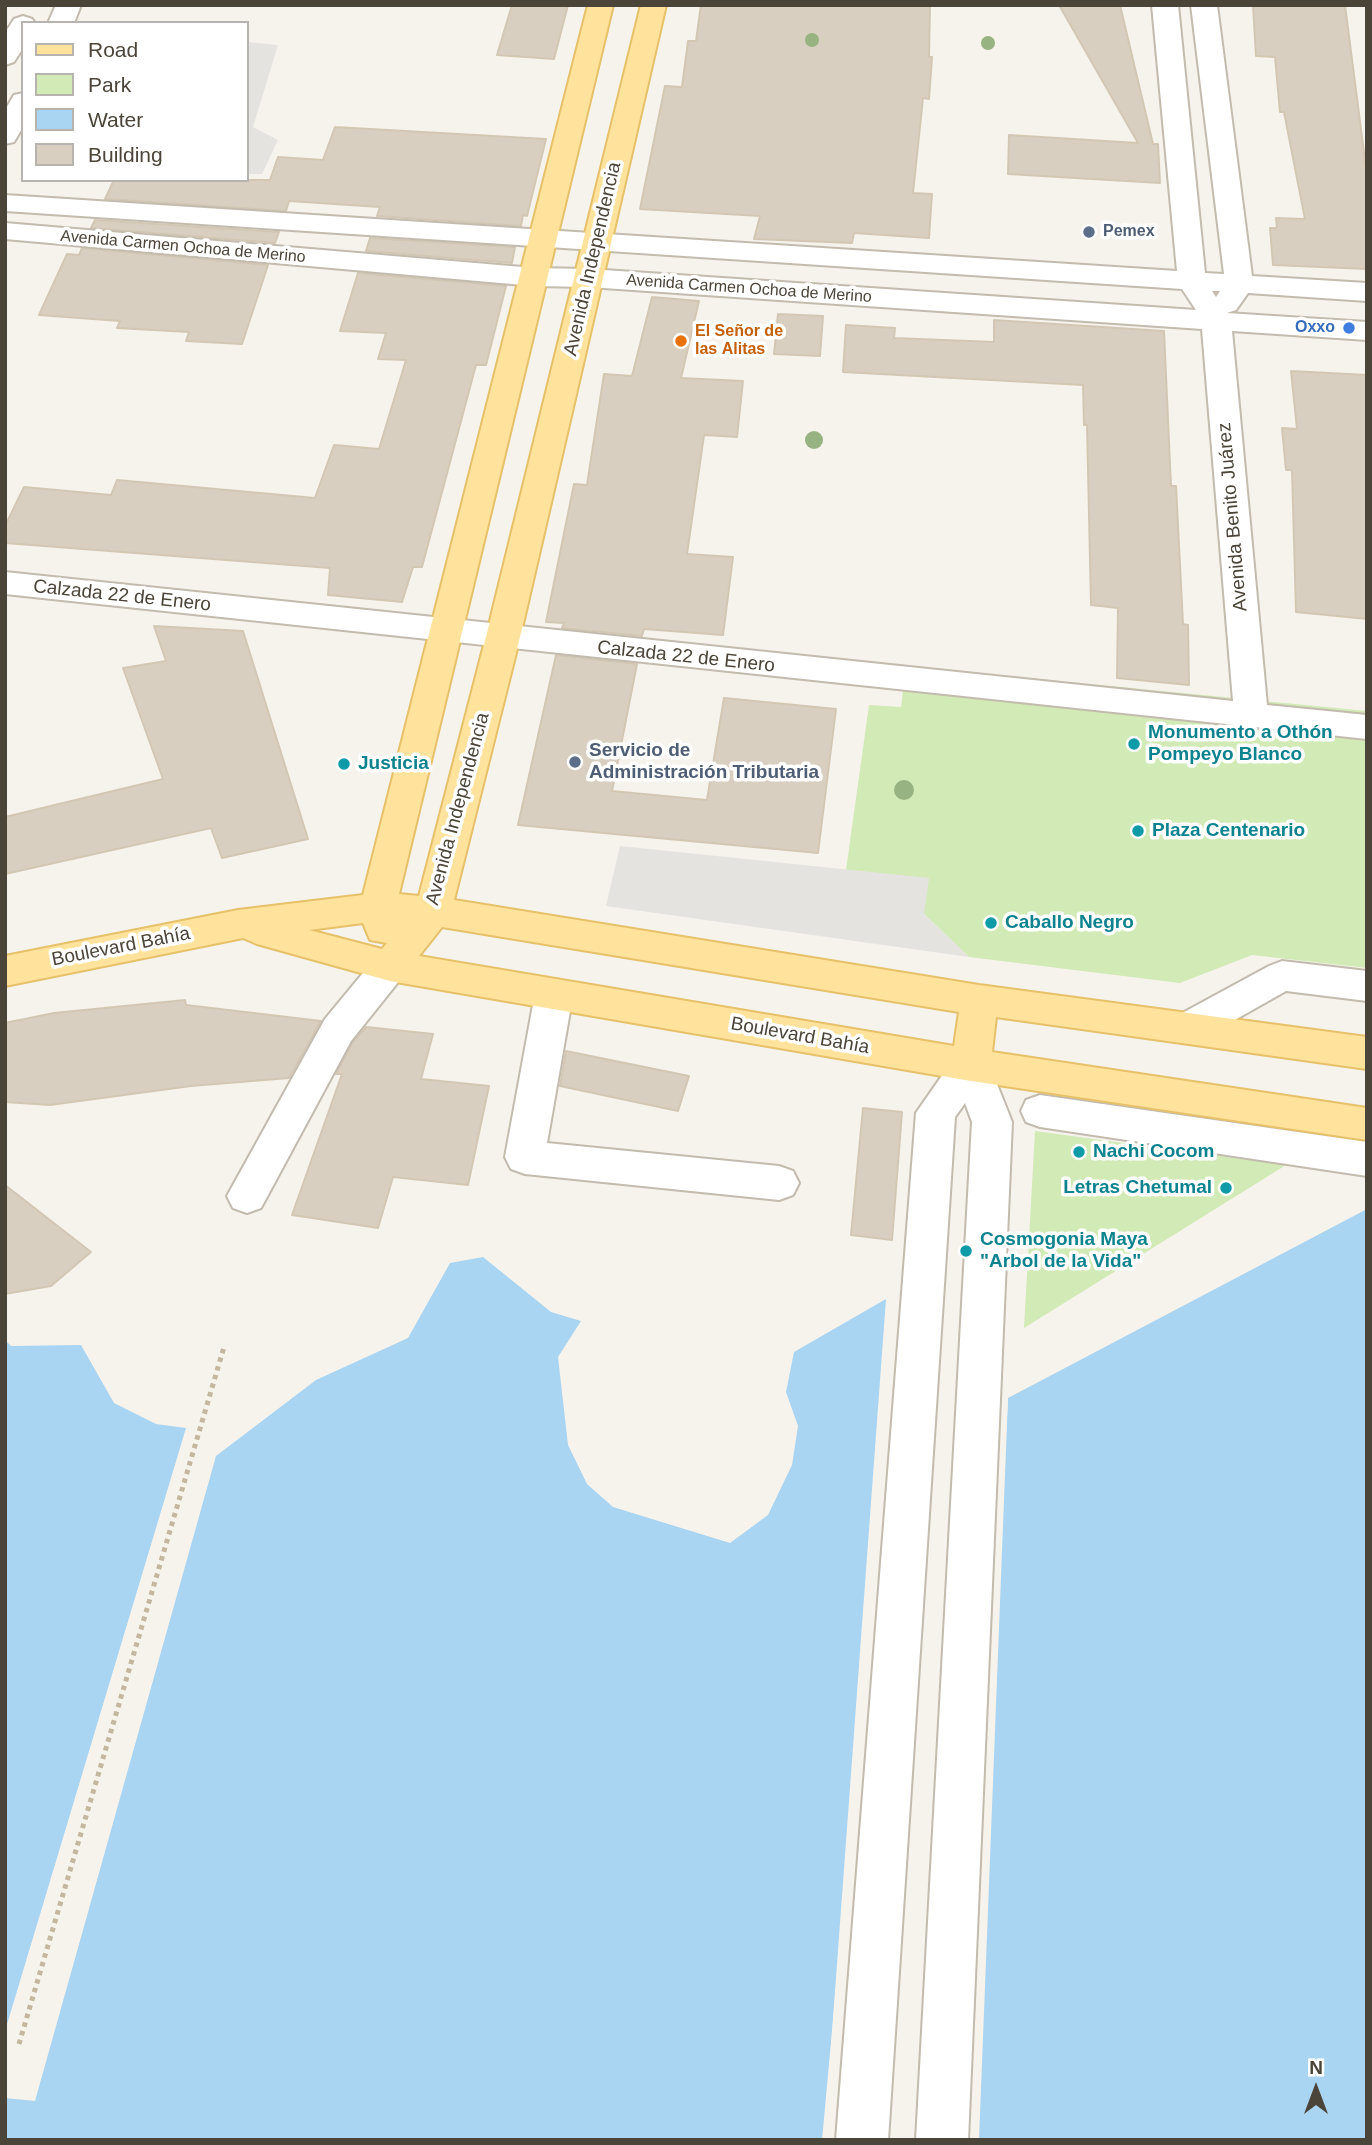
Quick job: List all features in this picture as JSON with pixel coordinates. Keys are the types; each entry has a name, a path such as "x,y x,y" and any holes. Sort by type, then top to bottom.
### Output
{"main road":[{"path":"390,966 379,907 601,5"},
{"name":"Avenida Independencia","path":"390,966 433,911 503,637 654,5"},
{"name":"Boulevard Bahía","path":"5,971 238,924 379,907 433,911 979,1000 1367,1053"},
{"name":"Boulevard Bahía","path":"238,924 390,966 971,1065 1367,1124"},
{"path":"971,1065 979,1000"}],"street":[{"path":"24,21 32,5"},
{"path":"62,21 69,5"},
{"name":"Avenida Benito Juárez","path":"1165,5 1192,281 1216,320 1251,714"},
{"path":"1204,5 1239,284 1216,320"},
{"path":"5,57 21,27"},
{"path":"5,136 21,105"},
{"name":"Avenida Carmen Ochoa de Merino","path":"5,203 1367,292"},
{"path":"190,247 207,217"},
{"name":"Avenida Carmen Ochoa de Merino","path":"5,231 534,277 589,278 1367,331"},
{"path":"823,294 826,256"},
{"name":"Calzada 22 de Enero","path":"5,583 445,632 1367,727"},
{"path":"247,1196 338,1030 390,966"},
{"path":"1188,1028 1282,976 1367,986"},
{"path":"554,995 525,1157 779,1183"},
{"path":"862,2140 936,1113 971,1065"},
{"path":"943,2140 992,1122 971,1065"},
{"path":"1040,1111 1367,1158"}],"path":[{"path":"19,2044 224,1347"}],"green space":[{"path":"906,666 1367,711 1367,968 1252,955 1180,983 969,957 924,914 846,870 869,705 901,707"},
{"path":"1035,1131 1286,1165 1024,1328"}],"shaded area":[{"path":"248,42 278,45 253,127 278,140 262,174 248,174"},
{"path":"620,846 929,878 924,914 969,957 606,906"}],"water":[{"path":"1367,1209 1367,2140 979,2140 1008,1398"},
{"path":"483,1257 551,1312 581,1321 558,1357 568,1445 587,1484 613,1507 730,1543 768,1515 792,1465 798,1426 786,1392 794,1352 886,1299 824,2140 5,2140 5,2098 35,2101 216,1456 316,1380 408,1338 450,1263"},
{"path":"5,1340 11,1346 81,1345 114,1403 156,1424 186,1428 5,2031"}],"pier":[{"path":"1009,1394 1008,1398 995,1642 1005,1398"},
{"path":"848,1858 828,2140 822,2140"}],"building":[{"path":"512,5 568,5 554,59 497,55"},
{"path":"701,5 930,5 929,57 932,57 929,99 923,98 913,193 932,194 929,238 854,233 852,243 754,239 760,216 640,209 665,86 682,87 688,41 696,41"},
{"path":"1059,5 1120,5 1153,144 1158,144 1160,183 1008,174 1009,135 1138,143"},
{"path":"1253,5 1345,5 1367,176 1367,269 1273,265 1270,228 1277,228 1276,218 1305,219 1284,112 1280,112 1275,57 1256,56"},
{"path":"335,127 546,139 527,216 523,215 521,226 377,216 380,207 289,201 286,211 105,199 113,182 270,180 278,157 323,160"},
{"path":"95,220 279,232 275,243 91,228"},
{"path":"370,238 515,247 512,263 366,251"},
{"path":"82,248 268,265 242,344 186,341 189,332 117,328 120,321 39,315 67,254 79,255"},
{"path":"358,273 506,286 486,365 476,365 422,567 413,567 402,602 328,595 330,568 5,543 5,526 24,487 111,495 117,480 315,498 334,445 379,449 406,360 378,359 386,333 340,331"},
{"path":"652,297 699,301 681,378 743,381 737,437 704,435 687,554 733,557 723,635 644,629 642,636 562,628 564,623 546,622 574,484 587,485 604,374 632,376"},
{"path":"778,314 823,316 820,356 774,354"},
{"path":"994,320 1164,331 1171,486 1176,486 1183,624 1188,625 1189,685 1117,678 1118,608 1091,605 1087,425 1084,425 1083,385 843,372 846,325 895,328 894,338 994,342"},
{"path":"1291,371 1367,375 1367,619 1296,612 1292,470 1286,470 1282,428 1297,429"},
{"path":"154,626 243,631 308,839 222,858 211,828 5,874 5,817 163,779 123,668 166,661"},
{"path":"556,655 637,664 612,791 707,800 724,698 836,709 818,853 518,825"},
{"path":"185,1000 186,1005 321,1021 289,1078 191,1086 50,1105 5,1102 5,1023 54,1013"},
{"path":"366,1027 433,1034 421,1079 489,1086 468,1185 393,1177 378,1228 292,1215 342,1074 336,1074 353,1042"},
{"path":"566,1051 689,1076 678,1111 560,1086"},
{"path":"863,1108 902,1112 892,1240 851,1235"},
{"path":"5,1185 91,1252 51,1286 5,1294"}],"place":[{"name":"Pemex","path":"1089,232"},
{"name":"Oxxo","path":"1349,328"},
{"name":"El Señor de las Alitas","path":"681,341"},
{"name":"Monumento a Othón Pompeyo Blanco","path":"1134,744"},
{"name":"Servicio de Administración Tributaria","path":"575,762"},
{"name":"Justicia","path":"344,764"},
{"name":"Plaza Centenario","path":"1138,831"},
{"name":"Caballo Negro","path":"991,923"},
{"name":"Nachi Cocom","path":"1079,1152"},
{"name":"Letras Chetumal","path":"1226,1188"},
{"name":"Cosmogonia Maya \"Arbol de la Vida\"","path":"966,1251"}]}
